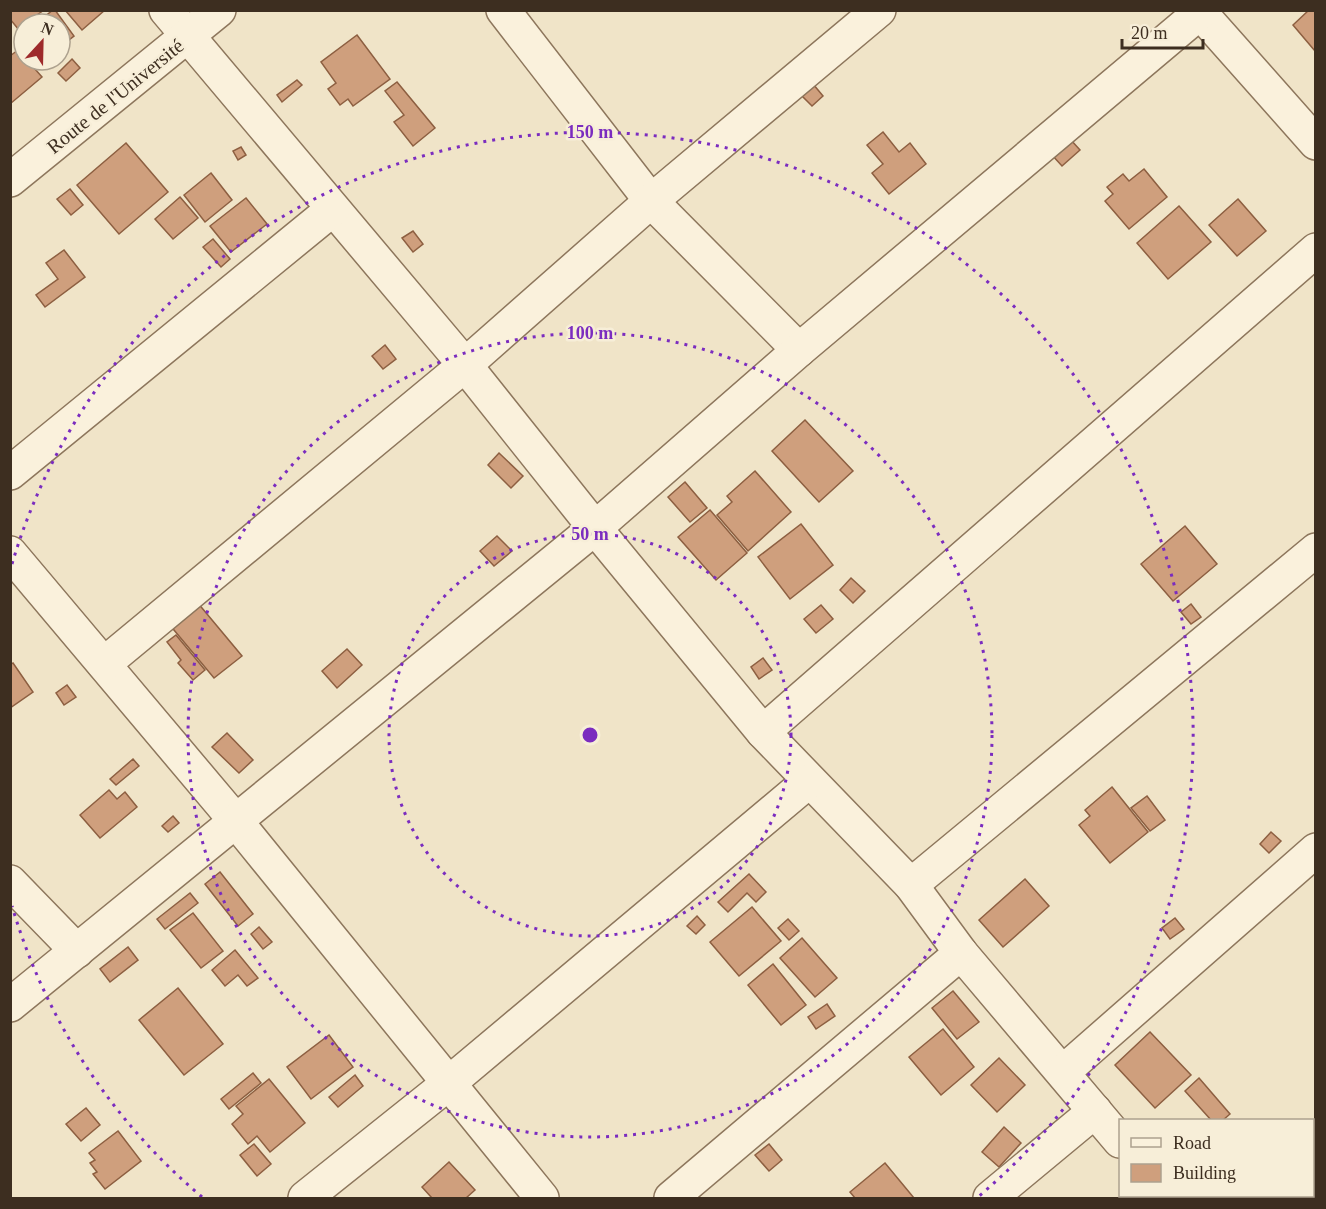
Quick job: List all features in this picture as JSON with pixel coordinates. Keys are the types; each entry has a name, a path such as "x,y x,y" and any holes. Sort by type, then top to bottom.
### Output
{"street":[{"path":"166,10 465,365 595,528 763,732 911,885 961,953 1119,1140"},
{"name":"Route de l'Université","path":"10,180 219,10"},
{"path":"503,10 651,201 799,350"},
{"path":"104,664 465,365 651,201 879,10"},
{"path":"10,1005 595,528 799,350 1200,11 1316,143"},
{"path":"10,473 333,209"},
{"path":"763,732 1316,250"},
{"path":"911,885 1316,550"},
{"path":"10,553 235,820 542,1198"},
{"path":"304,1198 448,1083 809,782"},
{"path":"1062,1072 1316,850"},
{"path":"10,882 77,951"},
{"path":"671,1198 961,953"},
{"path":"990,1198 1095,1111"}],"building":[{"path":"10,10 44,10 41,12 12,12 12,21"},
{"path":"65,10 105,10 82,30 72,18 72,12"},
{"path":"1309,10 1316,10 1315,51 1293,25"},
{"path":"357,35 390,79 353,106 348,99 340,105 328,89 336,83 321,62"},
{"path":"12,54 12,72 38,72 42,77 10,104 10,56"},
{"path":"72,59 80,68 66,81 58,73 72,72"},
{"path":"297,80 302,85 282,102 277,95"},
{"path":"397,82 435,128 413,146 394,122 404,115 385,91"},
{"path":"813,84 823,96 812,106 801,95"},
{"path":"883,132 899,152 910,143 926,164 889,194 872,173 883,164 867,145"},
{"path":"1070,139 1080,150 1062,166 1052,155"},
{"path":"126,143 168,192 119,234 77,185"},
{"path":"241,147 246,155 238,160 233,151"},
{"path":"1144,169 1167,197 1129,229 1105,201 1113,194 1107,187 1123,174 1129,181"},
{"path":"211,173 232,200 205,222 184,195"},
{"path":"70,189 83,205 71,215 57,199"},
{"path":"180,197 198,218 173,239 155,219"},
{"path":"246,198 267,224 231,252 210,226"},
{"path":"1238,199 1266,231 1237,256 1209,225"},
{"path":"1179,206 1211,242 1168,279 1137,243"},
{"path":"413,231 423,244 413,252 402,238"},
{"path":"213,239 230,259 221,267 203,247"},
{"path":"64,250 85,277 45,307 36,295 58,279 46,263"},
{"path":"385,345 396,359 383,369 372,356"},
{"path":"805,420 853,471 819,502 772,451"},
{"path":"499,453 523,476 511,488 488,465"},
{"path":"755,471 791,512 748,551 717,515 732,502 727,496"},
{"path":"685,482 707,508 690,522 668,497"},
{"path":"710,510 747,553 716,580 678,537"},
{"path":"801,524 833,565 790,599 758,557"},
{"path":"1185,526 1217,564 1173,601 1141,564"},
{"path":"497,536 512,551 494,566 480,551"},
{"path":"851,578 865,591 853,603 840,590"},
{"path":"197,602 242,656 214,678 169,624"},
{"path":"1191,604 1201,617 1191,624 1181,612"},
{"path":"821,605 833,619 816,633 804,619"},
{"path":"176,635 205,670 193,680 178,663 181,660 167,642"},
{"path":"347,649 362,665 337,688 322,671"},
{"path":"763,658 772,670 759,679 751,667"},
{"path":"13,663 33,692 10,708 10,665"},
{"path":"67,685 76,697 64,705 56,693"},
{"path":"227,733 253,760 239,773 212,747"},
{"path":"133,759 139,766 116,785 110,779"},
{"path":"1112,787 1148,832 1110,863 1079,825 1090,816 1085,810"},
{"path":"109,790 117,799 125,792 137,807 100,838 80,815"},
{"path":"1147,796 1165,820 1150,831 1131,808"},
{"path":"173,816 179,823 168,832 162,826"},
{"path":"1271,832 1281,841 1269,853 1260,844"},
{"path":"220,872 253,914 238,926 205,884"},
{"path":"749,874 766,892 756,902 747,893 728,912 718,902"},
{"path":"1025,879 1049,906 1003,947 979,920"},
{"path":"190,893 198,903 165,929 157,919"},
{"path":"752,907 781,941 739,976 710,942"},
{"path":"193,913 223,951 201,968 170,930"},
{"path":"697,916 705,925 696,934 687,926"},
{"path":"1175,918 1184,929 1170,939 1162,928"},
{"path":"788,919 799,931 789,940 778,928"},
{"path":"259,927 272,942 263,949 251,934"},
{"path":"802,938 837,978 815,997 780,958"},
{"path":"128,947 138,960 110,982 100,969"},
{"path":"235,950 258,978 247,986 238,975 225,986 212,970"},
{"path":"773,964 806,1005 781,1025 748,985"},
{"path":"178,988 223,1044 184,1075 139,1020"},
{"path":"953,991 979,1022 957,1039 932,1008"},
{"path":"827,1004 835,1016 816,1029 808,1017"},
{"path":"943,1029 974,1067 941,1095 909,1057"},
{"path":"1150,1032 1191,1075 1155,1108 1115,1065"},
{"path":"329,1035 353,1067 311,1099 287,1067"},
{"path":"999,1058 1025,1085 997,1112 971,1085"},
{"path":"253,1073 261,1083 229,1109 221,1099"},
{"path":"355,1075 363,1086 338,1107 329,1097"},
{"path":"1199,1078 1230,1114 1224,1119 1210,1119 1185,1091"},
{"path":"269,1079 305,1123 270,1152 257,1136 248,1144 232,1124 243,1114 236,1106"},
{"path":"86,1108 100,1125 81,1141 66,1124"},
{"path":"1004,1127 1021,1143 999,1167 982,1152"},
{"path":"118,1131 141,1161 105,1189 93,1174 97,1172 90,1163 95,1160 89,1153"},
{"path":"254,1144 271,1164 257,1176 240,1155"},
{"path":"769,1144 782,1160 769,1171 755,1155"},
{"path":"449,1162 475,1190 466,1198 432,1198 422,1187"},
{"path":"885,1163 914,1198 855,1198 850,1192"}]}
